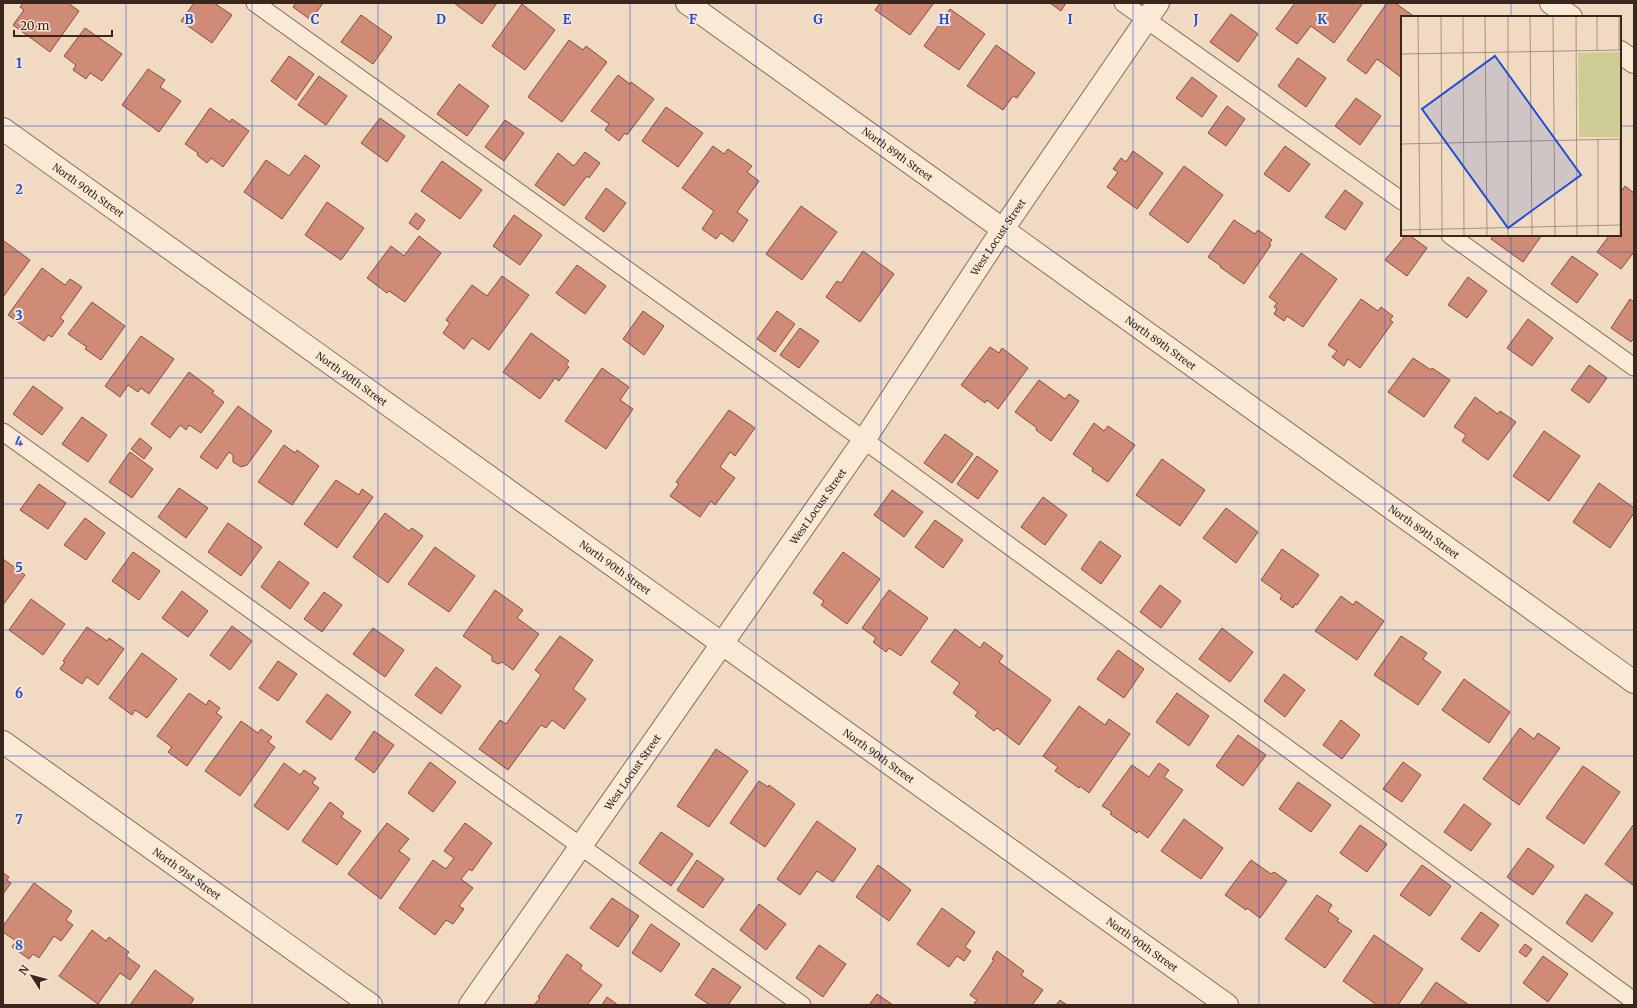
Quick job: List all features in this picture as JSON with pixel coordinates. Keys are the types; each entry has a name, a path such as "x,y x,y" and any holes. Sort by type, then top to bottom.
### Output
{"street":[{"name":"North 89th Street","path":"687,3 1634,682"},
{"path":"1551,3 1570,16"},
{"name":"West Locust Street","path":"470,1005 864,440 1003,229 1153,11"},
{"path":"1621,53 1634,62"},
{"name":"North 90th Street","path":"3,129 1227,1005"},
{"name":"North 91st Street","path":"3,742 370,1005"}],"lane":[{"path":"255,3 864,440 1634,1001"},
{"path":"1123,3 1153,11 1401,200"},
{"path":"1451,236 1634,366"},
{"path":"3,432 802,1005"}],"building":[{"path":"23,3 68,3 79,11 50,52 13,25 24,10 20,7"},
{"path":"194,3 214,3 232,15 212,43 181,21"},
{"path":"296,3 323,3 311,20 293,7"},
{"path":"454,3 497,3 482,24"},
{"path":"880,3 934,3 910,35 875,10"},
{"path":"1050,3 1066,3 1061,11"},
{"path":"1295,3 1363,3 1334,43 1311,26 1297,44 1276,29"},
{"path":"1387,3 1395,3 1414,16 1401,16 1401,77 1377,59 1366,74 1347,60"},
{"path":"522,4 555,30 525,70 492,46"},
{"path":"950,9 985,34 959,70 924,46"},
{"path":"1231,14 1258,34 1238,62 1210,42"},
{"path":"361,15 392,37 373,64 341,42"},
{"path":"85,28 122,54 102,81 90,73 86,79 73,70 76,65 64,56"},
{"path":"569,40 583,50 586,46 607,62 562,122 528,97"},
{"path":"996,45 1035,73 1017,98 1013,96 1003,110 967,86"},
{"path":"289,56 314,74 296,100 271,81"},
{"path":"1298,58 1326,78 1306,107 1278,86"},
{"path":"148,69 165,80 160,87 181,101 159,132 122,105"},
{"path":"618,75 630,84 631,82 654,99 627,135 625,133 619,141 605,130 609,124 591,111"},
{"path":"319,76 347,96 326,125 298,105"},
{"path":"1192,77 1217,96 1202,117 1176,98"},
{"path":"459,84 489,106 467,136 437,114"},
{"path":"1356,98 1381,116 1360,145 1335,126"},
{"path":"1227,106 1245,119 1226,146 1208,133"},
{"path":"666,107 703,133 678,167 642,141"},
{"path":"210,108 230,122 232,119 249,131 223,167 211,158 207,163 197,155 198,153 185,144"},
{"path":"380,118 405,136 387,162 361,143"},
{"path":"505,120 524,133 504,161 485,147"},
{"path":"713,146 724,154 728,149 752,166 747,172 759,181 737,212 748,220 733,242 721,233 716,239 702,229 714,211 682,188"},
{"path":"1285,146 1310,164 1289,192 1264,174"},
{"path":"1133,151 1163,173 1137,209 1107,187 1118,172 1113,169 1121,158 1126,162"},
{"path":"585,152 600,163 589,178 587,176 564,206 535,185 558,153 574,166"},
{"path":"305,155 320,166 282,219 244,192 266,160 289,176"},
{"path":"442,161 482,190 460,219 421,191"},
{"path":"1184,166 1223,195 1188,243 1149,214"},
{"path":"1625,186 1634,193 1634,252 1621,269 1597,252 1609,236 1621,236 1621,192"},
{"path":"606,188 626,203 604,232 585,218"},
{"path":"1345,190 1363,203 1345,230 1325,217"},
{"path":"327,202 364,228 341,260 305,235"},
{"path":"801,206 837,232 802,280 766,254"},
{"path":"416,213 425,220 418,230 409,223"},
{"path":"514,215 542,235 520,265 493,246"},
{"path":"1234,220 1255,234 1258,230 1272,240 1269,244 1271,245 1244,284 1208,257"},
{"path":"419,236 441,253 405,302 389,291 387,293 367,278 391,246 404,256"},
{"path":"1405,236 1410,236 1427,248 1407,276 1385,260"},
{"path":"1493,236 1541,236 1523,262 1491,239"},
{"path":"4,241 30,260 3,297 3,242"},
{"path":"863,251 894,274 860,322 826,297 837,281 841,283"},
{"path":"1301,253 1337,279 1303,327 1287,316 1284,321 1274,314 1277,309 1274,307 1277,303 1269,297"},
{"path":"1572,256 1598,274 1577,303 1551,284"},
{"path":"577,265 606,286 585,314 556,293"},
{"path":"42,268 65,285 70,279 82,287 60,318 64,321 52,337 48,335 44,341 8,315"},
{"path":"502,276 529,295 489,350 472,338 464,349 443,333 450,323 446,320 472,285 487,296"},
{"path":"1468,277 1487,291 1467,318 1448,305"},
{"path":"1361,299 1378,311 1381,307 1393,316 1390,320 1393,322 1360,368 1348,359 1344,366 1332,357 1337,351 1328,345"},
{"path":"1630,299 1634,302 1634,338 1631,342 1611,328"},
{"path":"92,302 125,326 101,360 85,349 87,347 68,334"},
{"path":"643,311 664,326 644,355 623,339"},
{"path":"777,311 795,324 775,352 757,339"},
{"path":"1528,319 1553,338 1532,366 1507,348"},
{"path":"800,328 819,341 799,368 780,355"},
{"path":"531,333 569,361 566,365 569,367 559,381 555,378 540,399 503,372"},
{"path":"141,336 174,359 149,394 141,388 138,392 128,385 120,397 105,386"},
{"path":"990,347 999,353 1002,348 1028,368 998,409 987,400 985,403 961,385"},
{"path":"1413,358 1450,380 1424,417 1388,392"},
{"path":"1589,365 1607,378 1589,403 1571,390"},
{"path":"602,368 629,387 620,400 633,409 606,449 565,421"},
{"path":"189,372 214,391 212,393 224,402 201,433 189,425 186,430 180,425 170,438 151,424"},
{"path":"1039,380 1065,399 1069,394 1079,401 1051,441 1036,430 1037,428 1015,412"},
{"path":"33,386 63,408 42,435 13,414"},
{"path":"1475,397 1498,414 1500,411 1516,422 1488,460 1462,441 1466,435 1454,427"},
{"path":"238,406 272,431 247,465 241,467 233,462 233,455 229,452 217,469 200,457"},
{"path":"729,410 755,428 735,456 730,452 720,467 735,478 715,505 711,501 700,517 670,496 679,484 676,482"},
{"path":"82,417 107,435 88,462 62,444"},
{"path":"1094,423 1104,431 1108,426 1135,445 1108,482 1092,471 1093,468 1073,454"},
{"path":"1544,431 1580,456 1549,501 1513,476"},
{"path":"945,434 973,454 952,483 924,463"},
{"path":"140,438 152,448 144,459 131,449"},
{"path":"284,445 295,453 297,450 319,466 292,505 258,482"},
{"path":"130,452 153,469 132,498 109,482"},
{"path":"977,456 998,471 978,499 957,484"},
{"path":"1162,459 1205,490 1180,526 1136,495"},
{"path":"336,480 359,495 362,489 373,497 337,548 304,524"},
{"path":"1599,483 1634,508 1634,513 1610,548 1573,522"},
{"path":"39,484 66,503 48,529 20,510"},
{"path":"179,488 208,508 186,538 158,517"},
{"path":"892,490 923,512 904,537 874,515"},
{"path":"1043,497 1067,515 1045,545 1021,527"},
{"path":"1226,508 1258,532 1236,563 1203,538"},
{"path":"385,513 409,531 412,528 423,536 388,583 353,557"},
{"path":"85,518 105,533 86,560 64,545"},
{"path":"935,520 963,540 943,568 915,547"},
{"path":"228,523 262,547 241,576 208,552"},
{"path":"1100,541 1121,556 1101,584 1081,569"},
{"path":"435,547 475,576 449,612 408,584"},
{"path":"1282,549 1319,575 1297,605 1295,604 1293,608 1280,599 1282,595 1261,580"},
{"path":"133,552 160,571 139,600 112,581"},
{"path":"843,552 880,579 847,624 821,605 824,601 813,593"},
{"path":"3,559 25,575 3,605"},
{"path":"279,561 309,583 290,609 261,587"},
{"path":"1160,585 1181,601 1161,628 1140,612"},
{"path":"495,590 523,610 517,618 539,634 513,670 502,662 498,664 492,661 492,656 463,636"},
{"path":"889,590 928,618 901,656 889,648 886,652 873,642 876,638 862,628"},
{"path":"182,591 208,611 188,637 162,618"},
{"path":"324,592 342,605 322,632 304,619"},
{"path":"1341,596 1353,605 1356,601 1384,621 1357,660 1315,631"},
{"path":"31,599 65,624 43,655 9,630"},
{"path":"232,626 252,641 230,670 210,655"},
{"path":"87,627 107,641 109,638 124,649 98,685 87,677 82,684 60,669 65,662 63,661"},
{"path":"373,628 404,650 385,677 353,654"},
{"path":"1222,628 1253,652 1230,682 1199,659"},
{"path":"955,629 980,648 984,642 1003,656 999,662 1051,700 1019,745 997,728 994,731 975,716 978,712 953,693 960,683 931,662"},
{"path":"560,636 593,660 573,689 586,699 564,729 552,720 546,728 541,725 508,770 479,749 500,720 506,724 541,675 535,670"},
{"path":"1401,636 1427,653 1423,659 1441,672 1418,705 1374,675"},
{"path":"1118,650 1144,669 1124,698 1097,679"},
{"path":"142,653 177,679 147,718 135,710 132,715 109,698"},
{"path":"278,661 297,674 278,701 259,688"},
{"path":"436,667 461,686 441,714 415,695"},
{"path":"1284,674 1305,690 1285,717 1264,701"},
{"path":"1464,679 1510,712 1489,743 1442,710"},
{"path":"189,693 206,705 209,700 220,708 216,713 222,717 187,766 168,752 172,747 157,736"},
{"path":"1177,693 1209,716 1189,746 1156,722"},
{"path":"327,694 351,712 331,740 306,722"},
{"path":"1079,706 1105,725 1109,719 1130,734 1089,793 1080,786 1079,788 1055,771 1058,767 1043,756"},
{"path":"1341,720 1360,735 1342,759 1323,745"},
{"path":"241,721 258,733 261,729 272,737 268,742 275,747 240,796 205,771"},
{"path":"1520,728 1534,739 1538,733 1560,748 1519,805 1483,779"},
{"path":"374,731 394,745 374,773 355,759"},
{"path":"1238,735 1266,755 1243,786 1216,766"},
{"path":"716,749 748,771 709,827 677,806"},
{"path":"430,762 456,782 433,812 408,793"},
{"path":"1403,762 1421,775 1402,802 1383,789"},
{"path":"284,763 300,775 304,770 316,778 312,783 319,788 288,830 254,806"},
{"path":"1159,763 1169,770 1164,777 1183,790 1148,838 1139,831 1137,833 1110,814 1112,812 1102,806 1132,765 1149,777"},
{"path":"1583,766 1620,792 1584,844 1546,818"},
{"path":"759,781 768,787 769,785 795,804 765,847 730,823"},
{"path":"1298,782 1331,805 1311,832 1279,809"},
{"path":"330,802 344,813 341,817 361,831 337,865 302,841"},
{"path":"1464,804 1491,824 1471,851 1444,832"},
{"path":"1184,819 1223,848 1201,879 1161,851"},
{"path":"817,821 856,849 833,882 817,871 800,895 777,879"},
{"path":"387,823 409,839 399,851 410,859 381,899 348,874"},
{"path":"465,823 492,843 472,871 469,869 461,879 473,888 459,906 464,909 453,924 446,920 435,935 399,908 433,860 446,869 454,858 444,851"},
{"path":"1634,824 1634,886 1605,864"},
{"path":"1360,825 1387,844 1367,872 1340,853"},
{"path":"661,832 693,854 671,886 639,863"},
{"path":"1528,848 1554,866 1533,895 1507,877"},
{"path":"697,860 724,879 703,908 677,890"},
{"path":"1251,860 1271,874 1274,872 1287,881 1260,918 1247,908 1246,910 1225,895"},
{"path":"878,865 911,890 889,921 856,897"},
{"path":"1422,865 1451,886 1430,916 1400,895"},
{"path":"3,873 9,877 7,880 11,883 3,894"},
{"path":"34,883 72,911 66,920 73,925 61,941 54,936 39,958 33,954 29,959 12,947 16,941 3,932 3,926"},
{"path":"1586,894 1613,913 1592,942 1566,923"},
{"path":"1317,895 1332,905 1328,911 1339,919 1337,921 1352,931 1325,968 1285,939"},
{"path":"612,898 639,916 618,947 590,928"},
{"path":"759,904 786,924 766,950 740,930"},
{"path":"942,908 975,932 965,947 971,951 964,961 957,956 949,967 917,944"},
{"path":"1481,912 1499,925 1479,952 1461,939"},
{"path":"651,924 680,944 661,972 632,953"},
{"path":"92,930 106,941 109,937 129,952 126,956 140,966 130,980 120,973 98,1004 59,976"},
{"path":"1374,935 1423,969 1398,1005 1377,1005 1343,981"},
{"path":"1525,944 1532,949 1526,957 1519,952"},
{"path":"819,945 846,964 823,997 796,978"},
{"path":"997,951 1024,971 1021,975 1043,990 1032,1005 977,1005 974,1003 977,1000 970,995 994,960 992,959"},
{"path":"567,954 582,965 580,969 602,985 587,1005 534,1005 540,998 538,997"},
{"path":"1543,956 1568,974 1548,1002 1523,983"},
{"path":"713,968 741,987 728,1005 710,1005 695,995"},
{"path":"155,970 194,999 190,1005 130,1005"},
{"path":"1436,982 1469,1005 1420,1005"},
{"path":"877,994 893,1005 869,1005"},
{"path":"607,997 618,1005 602,1005"},
{"path":"1060,1000 1067,1005 1056,1005"}]}
